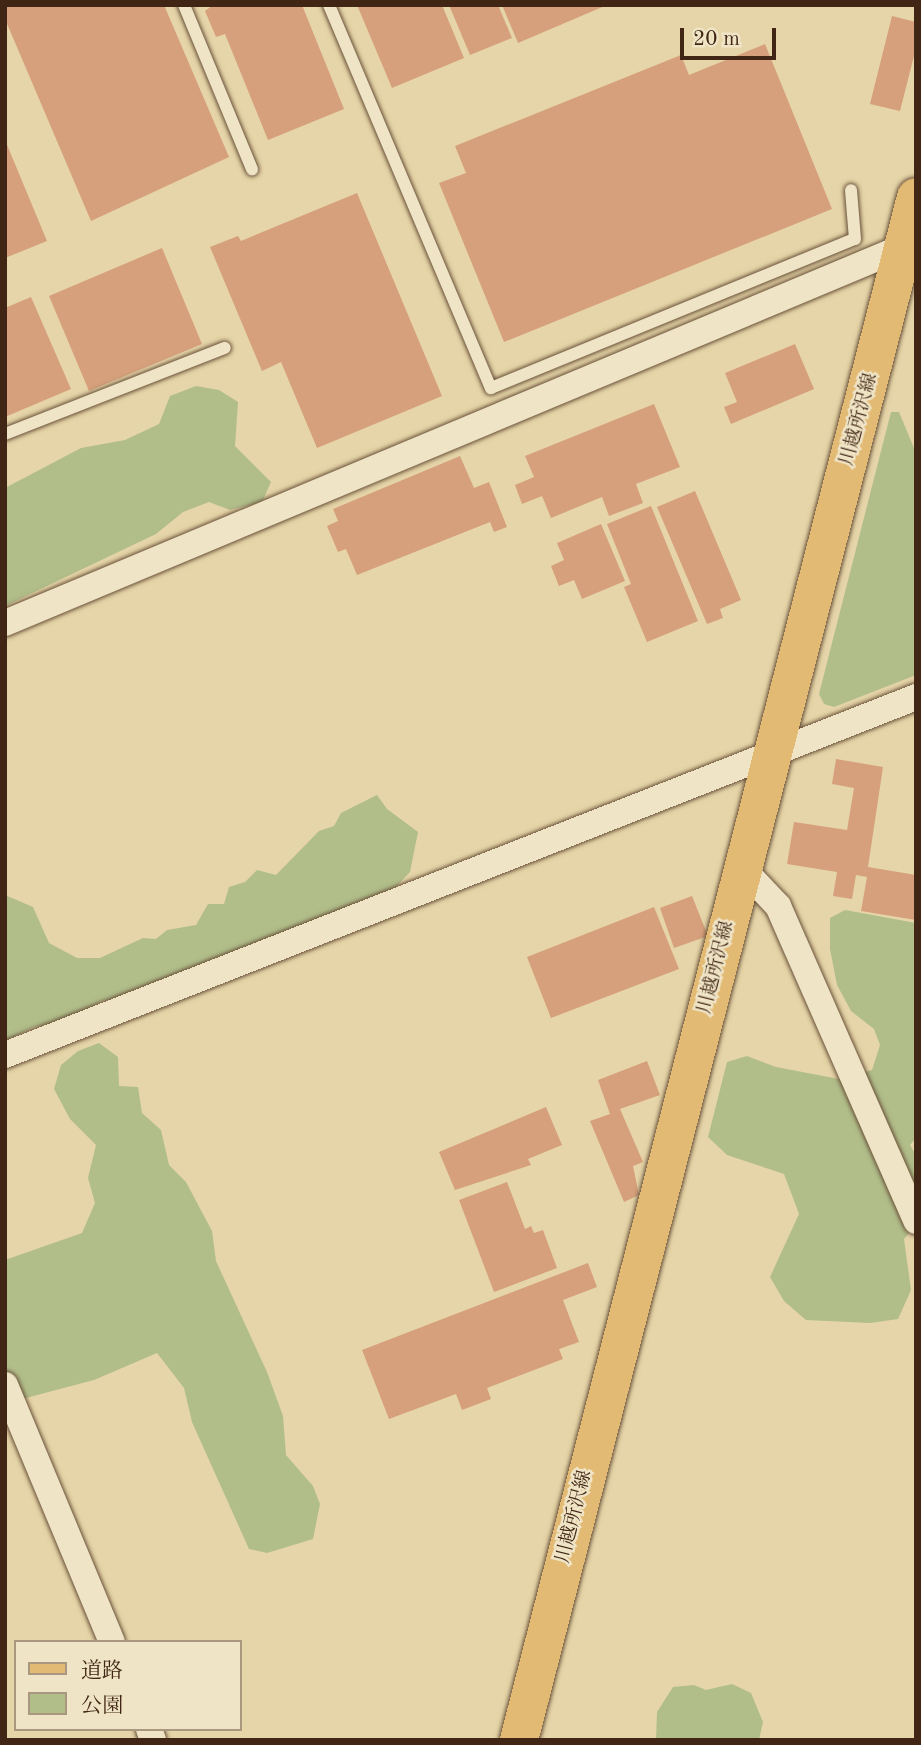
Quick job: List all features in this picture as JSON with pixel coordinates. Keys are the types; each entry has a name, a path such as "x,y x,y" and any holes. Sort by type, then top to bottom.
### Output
{"main road":[{"name":"川越所沢線","path":"519,1740 906,246 916,197"}],"street":[{"path":"5,624 906,246"},
{"path":"5,1055 916,697"},
{"path":"743,869 764,886 778,906 916,1221"},
{"path":"5,1385 111,1640"}],"lane":[{"path":"184,5 253,169"},
{"path":"329,5 491,388 855,239 851,190"},
{"path":"5,434 225,348"}],"green space":[{"path":"196,386 219,390 238,402 235,446 271,482 262,502 230,510 209,502 183,512 156,534 5,606 5,488 81,448 125,440 159,424 170,396"},
{"path":"891,412 899,412 916,453 916,675 834,707 824,704 819,694"},
{"path":"377,795 387,809 418,832 410,872 391,892 128,997 101,1001 73,1020 34,1027 5,1041 5,895 33,907 49,943 77,958 100,958 143,938 156,939 167,930 196,925 208,904 224,904 229,887 245,882 257,870 276,875 319,831 334,826 341,813"},
{"path":"845,910 916,923 916,1138 910,1145 916,1155 916,1225 904,1239 911,1290 898,1319 870,1323 806,1320 784,1301 770,1277 799,1214 784,1174 727,1155 708,1137 727,1062 747,1056 776,1067 839,1079 872,1070 880,1045 874,1029 851,1011 837,985 830,949 830,918"},
{"path":"99,1043 118,1057 119,1086 138,1087 142,1113 161,1130 169,1165 186,1182 212,1231 216,1261 267,1372 283,1416 286,1455 313,1486 320,1504 313,1539 267,1553 249,1549 192,1422 184,1388 157,1353 94,1380 22,1399 5,1375 5,1260 82,1233 95,1203 88,1178 96,1145 70,1119 54,1089 61,1065 78,1051"},
{"path":"732,1684 751,1693 763,1722 759,1740 656,1740 657,1712 673,1687 694,1685 706,1690"}],"building":[{"path":"5,5 164,5 229,157 91,221 5,19"},
{"path":"213,5 302,5 344,109 268,140 225,34 216,37 205,11"},
{"path":"357,5 442,5 464,58 392,88"},
{"path":"449,5 498,5 512,38 470,55"},
{"path":"502,5 607,5 518,43"},
{"path":"892,16 916,22 916,48 900,111 870,104"},
{"path":"765,44 832,209 504,342 439,183 466,173 455,146 681,55 689,75"},
{"path":"5,140 47,241 5,258"},
{"path":"357,193 442,396 317,448 281,362 262,371 210,247 238,236 241,241"},
{"path":"162,248 202,344 89,391 49,296"},
{"path":"31,297 71,389 5,417 5,308"},
{"path":"795,344 814,389 731,424 724,407 737,402 725,373"},
{"path":"654,404 680,467 636,484 643,503 609,516 602,497 551,518 542,496 522,504 515,485 534,477 525,456"},
{"path":"460,456 474,488 489,482 507,527 494,532 490,522 357,575 346,549 338,552 327,526 338,521 333,509"},
{"path":"695,491 741,600 720,609 723,618 707,624 657,507"},
{"path":"651,506 698,621 647,642 624,587 631,584 607,524"},
{"path":"601,524 625,581 582,599 574,580 559,586 551,566 564,560 557,543"},
{"path":"836,759 883,767 868,867 916,875 916,920 861,911 867,877 856,875 852,899 833,896 837,872 787,864 794,822 847,830 854,788 832,784"},
{"path":"692,896 708,936 674,948 660,908"},
{"path":"654,907 679,969 551,1018 527,957"},
{"path":"647,1061 660,1095 620,1109 643,1162 633,1166 639,1195 624,1202 590,1121 610,1114 598,1080"},
{"path":"546,1107 562,1145 528,1159 531,1165 455,1190 439,1152"},
{"path":"507,1182 525,1229 531,1226 534,1233 543,1230 557,1268 494,1292 459,1200"},
{"path":"588,1263 597,1287 563,1300 579,1342 559,1349 563,1359 487,1388 491,1399 462,1410 456,1394 389,1419 362,1350"}]}
